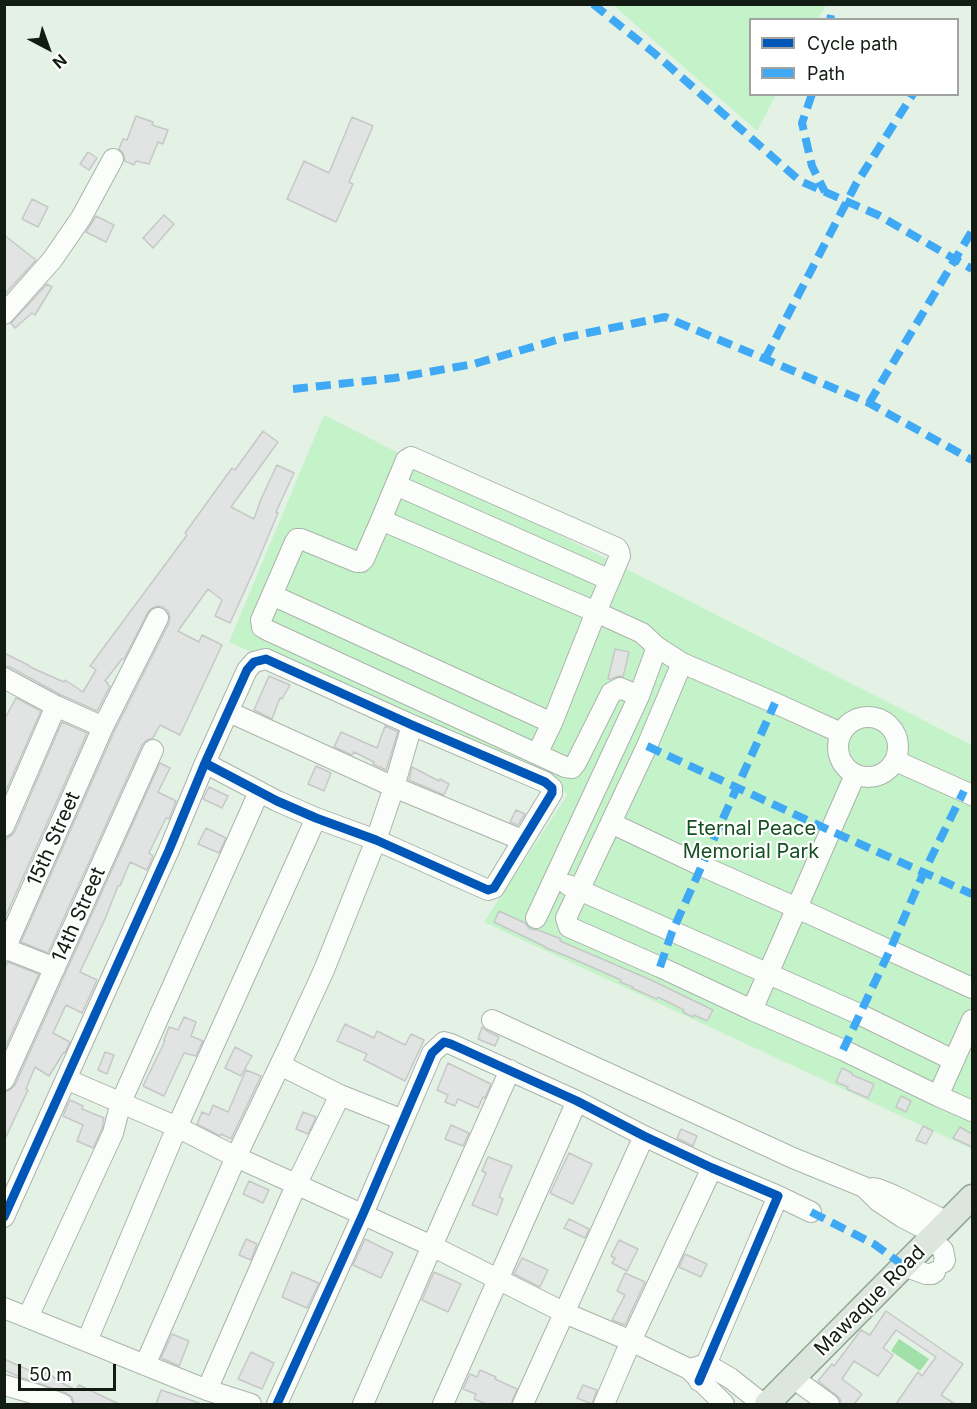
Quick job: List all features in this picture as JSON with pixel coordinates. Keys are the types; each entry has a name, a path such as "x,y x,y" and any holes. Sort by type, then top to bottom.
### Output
{"main road":[{"name":"Mawaque Road","path":"765,1404 972,1197"}],"street":[{"path":"4,314 52,260 81,218 113,159"},
{"path":"537,754 552,723 620,556 620,551 411,457 406,460 362,562 297,539 261,620 262,627 537,754 572,768 576,774 598,784"},
{"path":"396,485 610,580"},
{"path":"381,520 642,633 682,663 841,734"},
{"path":"272,595 552,723"},
{"name":"15th Street","path":"5,949 103,727 158,618"},
{"path":"536,918 639,696 657,646"},
{"path":"4,1217 169,850 205,763 247,670 254,662 266,659 545,782 552,788 552,793 494,888 488,890 376,840 316,818 259,792 205,763"},
{"path":"682,663 647,747 566,918 569,927 843,1050 938,1096 971,1107"},
{"path":"7,686 103,727"},
{"path":"572,768 611,693 620,688 639,696"},
{"path":"4,826 56,705"},
{"path":"229,712 394,787 522,840"},
{"path":"866,716 882,719 894,730 899,745 896,760 885,772 870,778 855,775 843,764 837,749 841,734 851,722 866,716"},
{"path":"145,1365 236,1156 324,970 376,840 412,725"},
{"name":"14th Street","path":"4,1080 153,750"},
{"path":"896,760 972,795"},
{"path":"752,1010 855,775"},
{"path":"28,1317 113,1133 121,1102 259,792"},
{"path":"87,1341 177,1127 316,818"},
{"path":"611,823 972,988"},
{"path":"554,879 859,1014 953,1060"},
{"path":"5,949 55,968"},
{"path":"492,1020 793,1158 864,1188 878,1201 902,1217 938,1232 945,1260 939,1267 932,1274 926,1274 904,1266"},
{"path":"938,1096 972,1020"},
{"path":"277,1404 363,1214 432,1053 444,1042 577,1101 644,1136 811,1212"},
{"path":"280,1065 340,1095 403,1120"},
{"path":"363,1404 510,1070"},
{"path":"66,1079 177,1127 432,1246 565,1313 698,1371 730,1377 765,1404"},
{"path":"207,1390 297,1184 340,1095"},
{"path":"443,1404 577,1101"},
{"path":"523,1404 644,1136"},
{"path":"604,1404 712,1168"},
{"path":"698,1371 778,1196"},
{"path":"4,1308 207,1390 250,1404"},
{"path":"698,1371 724,1404"},
{"path":"793,1378 828,1404"},
{"path":"4,1385 30,1399 62,1404"}],"green space":[{"path":"613,5 826,5 819,18 749,18 749,96 775,96 757,131"},
{"name":"Eternal Peace Memorial Park","path":"324,415 972,745 972,1149 484,922 568,794 229,642"}],"shaded area":[{"path":"899,1339 929,1359 920,1371 891,1351"}],"building":[{"path":"136,116 153,122 152,125 168,130 163,144 158,142 149,164 136,161 134,165 125,161 119,149 123,139 127,140"},
{"path":"352,117 373,126 349,182 353,184 336,222 287,199 304,161 329,173"},
{"path":"88,152 97,158 89,170 80,164"},
{"path":"32,199 48,207 38,227 22,219"},
{"path":"164,215 174,224 153,248 143,238"},
{"path":"96,216 114,225 106,242 86,232"},
{"path":"4,235 36,260 4,295"},
{"path":"47,284 52,287 35,315 32,313 15,328 11,323"},
{"path":"263,431 278,442 231,507 254,519 277,465 294,473 230,623 215,616 222,600 208,589 178,631 199,642 202,635 222,645 180,735 160,725 153,738 142,745 48,953 21,942 114,732 170,617 168,611 163,607 152,608 148,612 124,659 105,681 110,686 97,711 4,666 4,653 30,667 64,682 65,680 83,692 96,670 90,666 187,535 185,533 232,468 235,470"},
{"path":"615,649 629,652 623,677 608,679"},
{"path":"269,676 290,685 282,699 280,698 272,719 254,710"},
{"path":"16,698 41,711 4,795 4,720"},
{"path":"62,722 87,733 4,920 4,842 15,831"},
{"path":"385,726 398,732 386,770 354,752 352,755 334,747 341,732 377,748"},
{"path":"160,763 170,768 158,792 176,801 169,819 166,818 149,853 153,856 147,870 130,862 80,972 97,980 82,1013 66,1005 53,1033 70,1042 49,1076 35,1067 26,1089 28,1090 4,1141 4,1092 15,1085"},
{"path":"316,766 331,773 324,791 308,784"},
{"path":"412,767 449,784 444,795 409,780"},
{"path":"209,787 228,796 222,808 203,799"},
{"path":"516,810 525,814 518,825 510,822"},
{"path":"206,828 226,838 219,853 198,844"},
{"path":"499,911 525,923 530,929 561,939 560,941 651,980 713,1010 707,1021 694,1015 693,1017 658,997 657,999 632,988 620,982 621,980 546,948 494,922"},
{"path":"8,962 39,974 4,1050 4,968"},
{"path":"184,1017 196,1022 191,1036 203,1041 196,1056 184,1053 164,1096 143,1086 165,1041 169,1027 178,1030"},
{"path":"345,1024 374,1038 377,1031 405,1045 411,1034 424,1040 405,1081 364,1060 367,1054 337,1041"},
{"path":"482,1027 499,1037 495,1046 478,1039"},
{"path":"235,1047 252,1056 241,1076 225,1068"},
{"path":"105,1052 114,1055 107,1074 98,1070"},
{"path":"448,1063 491,1084 478,1108 458,1099 455,1106 445,1102 448,1095 437,1090"},
{"path":"842,1068 874,1084 868,1098 836,1082"},
{"path":"246,1070 261,1076 231,1139 197,1124 202,1112 209,1115 213,1105 228,1112"},
{"path":"901,1096 911,1101 906,1112 896,1107"},
{"path":"70,1100 83,1106 82,1109 104,1118 102,1129 93,1148 77,1141 83,1125 63,1116"},
{"path":"303,1112 316,1117 308,1134 296,1129"},
{"path":"451,1125 469,1133 463,1146 445,1139"},
{"path":"923,1126 933,1131 926,1144 916,1140"},
{"path":"960,1127 972,1134 972,1147 953,1138"},
{"path":"681,1129 697,1136 693,1146 677,1138"},
{"path":"569,1153 592,1164 573,1204 550,1193"},
{"path":"488,1157 512,1166 499,1197 503,1199 497,1215 472,1205 486,1173 482,1171"},
{"path":"249,1181 269,1190 263,1203 243,1194"},
{"path":"569,1219 589,1229 585,1238 564,1228"},
{"path":"246,1239 257,1244 251,1260 239,1255"},
{"path":"365,1239 393,1253 381,1278 353,1265"},
{"path":"619,1240 638,1249 627,1271 612,1263 615,1258 611,1256"},
{"path":"685,1254 707,1264 701,1277 679,1267"},
{"path":"522,1258 548,1270 540,1287 514,1274"},
{"path":"292,1272 319,1283 307,1308 282,1297"},
{"path":"434,1272 461,1284 448,1312 422,1300"},
{"path":"625,1273 645,1282 625,1325 612,1320 625,1295 617,1291"},
{"path":"886,1311 963,1364 941,1395 955,1404 896,1404 918,1372 922,1376 936,1357 896,1330 883,1348 893,1355 878,1376 854,1361 842,1379 862,1394 854,1404 841,1404 836,1395 818,1381 832,1364 834,1366 861,1330 870,1335"},
{"path":"172,1334 189,1341 179,1366 161,1358"},
{"path":"251,1352 274,1363 262,1389 238,1379"},
{"path":"4,1359 44,1377 46,1373 76,1390 79,1385 119,1404 74,1404 72,1397 66,1393 4,1370"},
{"path":"480,1370 517,1389 511,1404 486,1404 474,1399 476,1394 463,1389 470,1374 477,1377"},
{"path":"583,1385 597,1390 592,1404 577,1398"},
{"path":"161,1390 199,1403 199,1404 156,1404"}],"marked path":[{"path":"593,4 654,53 800,181 878,215 972,269"},
{"path":"811,96 802,123 812,166 825,192"},
{"path":"765,359 856,184 912,96"},
{"path":"869,403 972,231"},
{"path":"293,389 394,378 474,364 563,338 665,317 869,403 972,460"},
{"path":"660,967 672,932 775,703"},
{"path":"647,746 972,894"},
{"path":"843,1050 924,872 964,791"},
{"path":"811,1212 874,1244 904,1266"}],"cycle path":[{"path":"4,1217 169,850 205,763 247,670 254,662 266,659 545,782 552,788 552,793 494,888 488,890 376,840 277,801 205,763"},
{"path":"277,1404 363,1214 432,1053 444,1042 577,1101 712,1168 778,1196 699,1381"}]}
